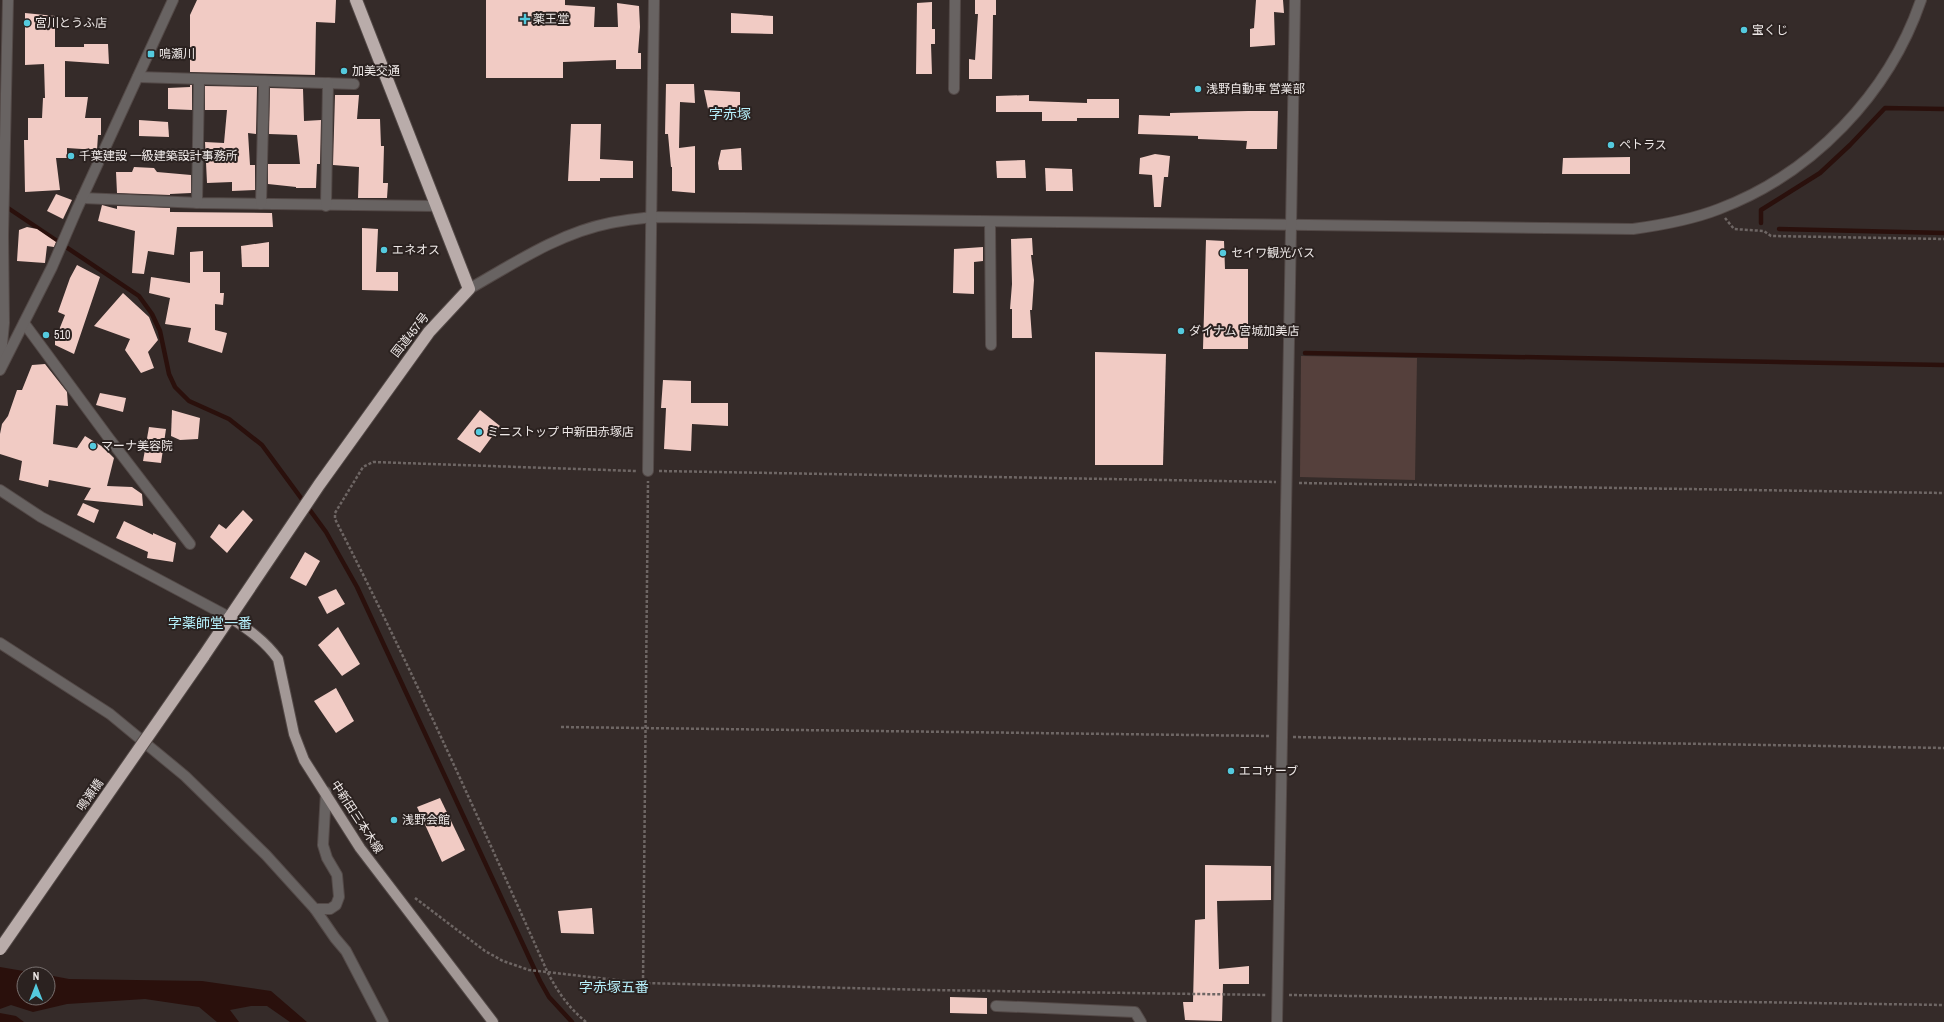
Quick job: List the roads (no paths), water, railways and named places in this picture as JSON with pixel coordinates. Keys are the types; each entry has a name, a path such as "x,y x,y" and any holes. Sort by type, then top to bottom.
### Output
{"highway":[{"path":"356,0 469,289"},
{"name":"国道457号","path":"202,657 318,485 428,332 469,289"},
{"name":"鳴瀬橋","path":"0,949 202,657"}],"main road":[{"name":"中新田三本木線","path":"230,617 253,633 271,649 278,659 294,734 304,760 326,792 360,848 493,1022"}],"street":[{"path":"0,369 4,323 1,235 5,148 8,0"},
{"path":"0,369 52,268 76,209 173,0"},
{"path":"648,471 654,0"},
{"path":"954,89 955,0"},
{"path":"1277,1022 1295,0"},
{"path":"469,289 567,236 609,223 652,217 1633,229 1673,223 1718,210 1755,193 1792,169 1825,144 1874,90 1896,58 1914,20 1921,0"},
{"path":"138,77 354,84"},
{"path":"197,203 199,79"},
{"path":"261,204 264,81"},
{"path":"326,206 328,83"},
{"path":"82,198 197,203 326,206 436,206"},
{"path":"990,222 991,345"},
{"path":"24,323 108,437 190,544"},
{"path":"0,490 41,517 150,573 230,617"},
{"path":"0,643 110,714 185,776 266,855 315,909 346,951 383,1022"},
{"path":"315,909 330,909 336,905 339,897 337,875 327,858 323,845 326,792"},
{"path":"996,1006 1135,1012 1141,1022"}],"waterway":[{"path":"1761,223 1761,210 1820,173 1850,145 1885,108 1944,109"},
{"path":"5,206 139,296 152,314 160,331 169,374 175,387 189,401 229,419 262,445 326,532 357,587 540,981 549,997 572,1022"},
{"path":"1779,229 1944,233"},
{"path":"1305,353 1944,365"}],"place":[{"name":"薬王堂","path":"525,19"},
{"name":"宮川とうふ店","path":"27,23"},
{"name":"宝くじ","path":"1744,30"},
{"name":"鳴瀬川","path":"151,54"},
{"name":"加美交通","path":"344,71"},
{"name":"浅野自動車 営業部","path":"1198,89"},
{"name":"ペトラス","path":"1611,145"},
{"name":"千葉建設 一級建築設計事務所","path":"71,156"},
{"name":"エネオス","path":"384,250"},
{"name":"セイワ観光バス","path":"1223,253"},
{"name":"ダイナム 宮城加美店","path":"1181,331"},
{"name":"510","path":"46,335"},
{"name":"ミニストップ 中新田赤塚店","path":"479,432"},
{"name":"マーナ美容院","path":"93,446"},
{"name":"エコサーブ","path":"1231,771"},
{"name":"浅野会館","path":"394,820"}],"district":[{"name":"字赤塚","path":"730,114"},
{"name":"字薬師堂一番","path":"210,623"},
{"name":"字赤塚五番","path":"614,987"}]}
